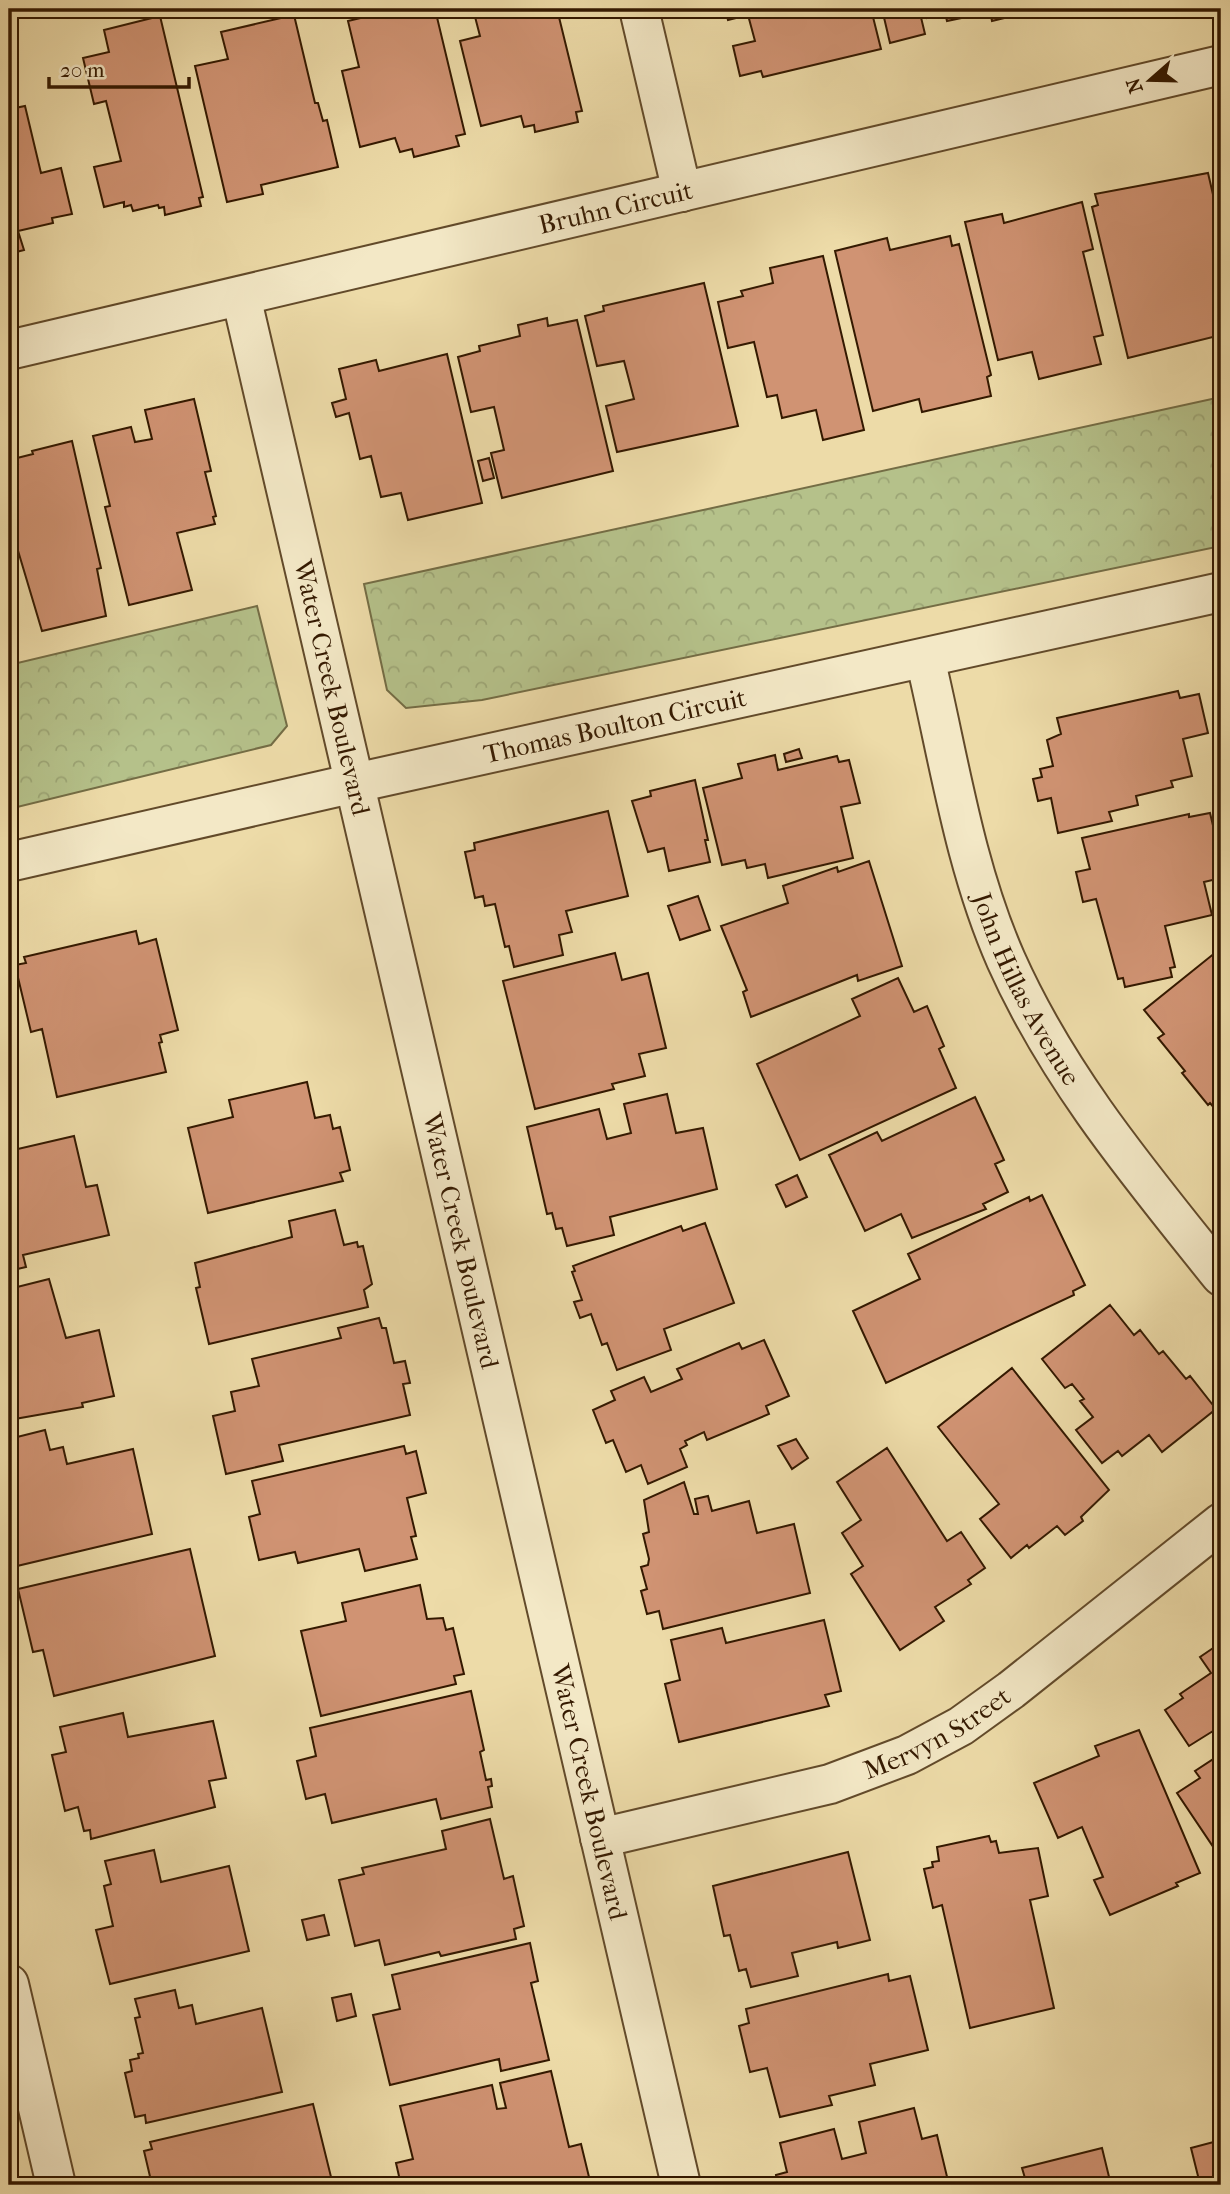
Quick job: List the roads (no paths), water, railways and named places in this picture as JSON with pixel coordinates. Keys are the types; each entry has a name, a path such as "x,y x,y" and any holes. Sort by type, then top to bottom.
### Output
{"street":[{"path":"639,9 682,192"},
{"name":"Bruhn Circuit","path":"9,350 1221,65"},
{"name":"Water Creek Boulevard","path":"241,296 681,2185"},
{"name":"Thomas Boulton Circuit","path":"9,862 1221,592"},
{"name":"John Hillas Avenue","path":"925,657 964,830 982,896 1006,959 1035,1020 1092,1113 1221,1276"},
{"name":"Mervyn Street","path":"600,1838 830,1784 907,1755 961,1726 1010,1690 1221,1523"},
{"path":"9,1984 56,2185"}]}
